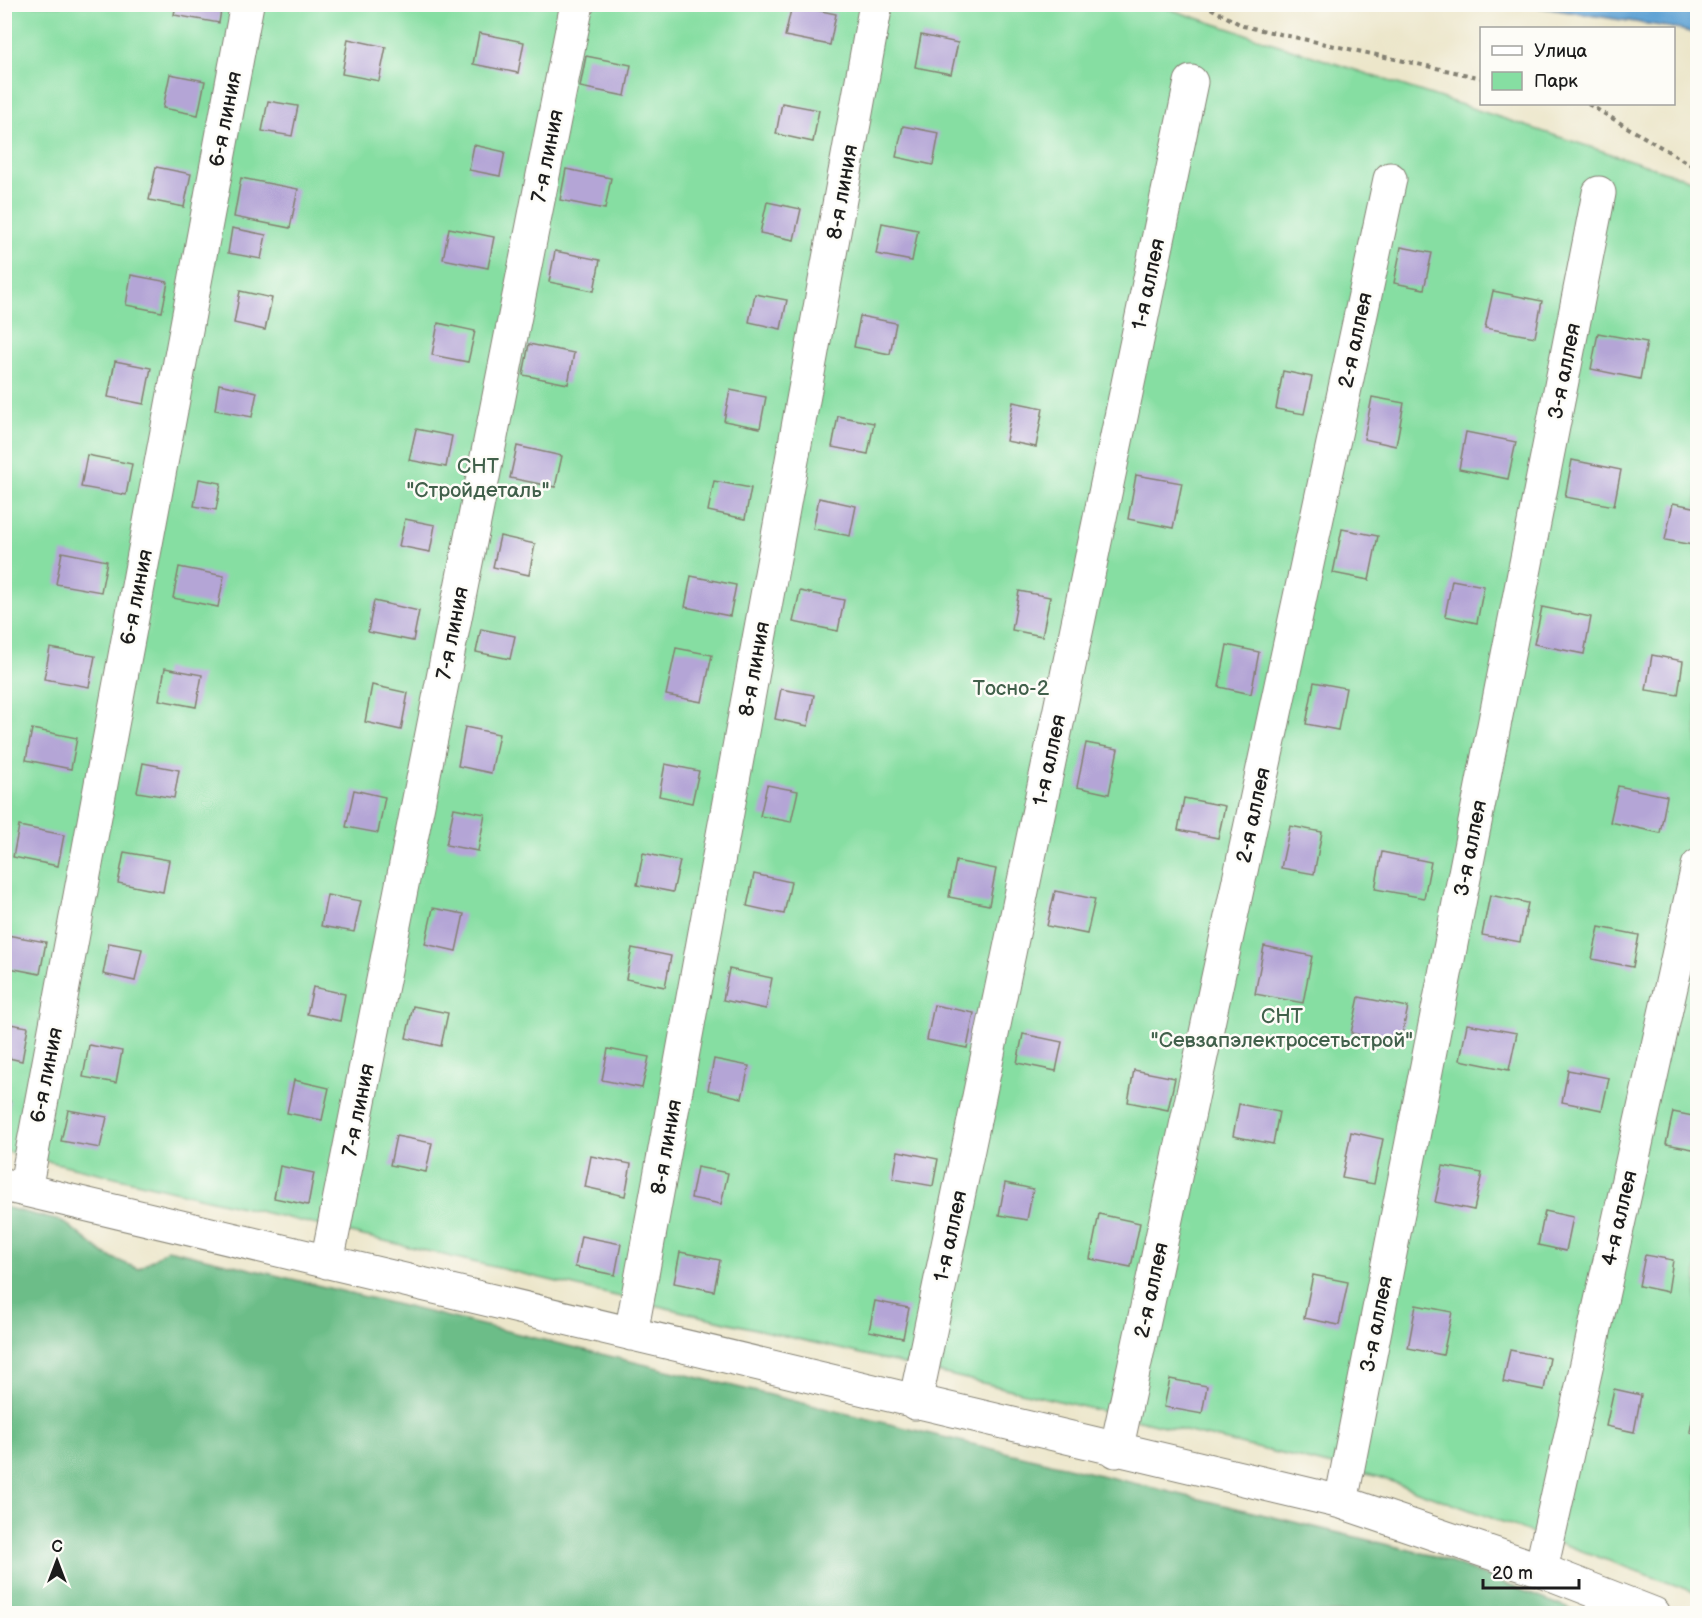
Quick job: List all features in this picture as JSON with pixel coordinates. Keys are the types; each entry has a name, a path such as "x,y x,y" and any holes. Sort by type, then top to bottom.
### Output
{"street":[{"name":"6-я линия","path":"15,1187 247,4"},
{"name":"7-я линия","path":"327,1262 577,4"},
{"name":"8-я линия","path":"631,1335 876,4"},
{"name":"1-я аллея","path":"915,1403 1191,82"},
{"name":"2-я аллея","path":"1116,1451 1390,179"},
{"name":"3-я аллея","path":"1341,1502 1599,193"},
{"name":"4-я аллея","path":"1541,1570 1698,866"},
{"path":"15,1187 1116,1451 1341,1502 1541,1570 1654,1614"}],"path":[{"path":"1203,4 1243,26 1480,78"},
{"path":"1590,105 1698,169"}],"green space":[{"name":"Тосно-2","path":"5,5 1157,5 1697,182 1697,1593 1379,1477 5,1151"},
{"path":"4,1207 64,1222 104,1254 138,1269 168,1249 1434,1556 1580,1613 5,1613"}],"water":[{"path":"1523,5 1697,5 1697,34 1667,27"}],"building":[{"path":"176,4 222,4 219,23 174,15"},
{"path":"792,5 836,14 830,45 785,36"},
{"path":"479,33 524,42 518,73 473,64"},
{"path":"921,35 958,43 951,74 915,67"},
{"path":"348,39 386,47 379,81 342,74"},
{"path":"4,51 9,52 6,68 4,68"},
{"path":"586,56 631,65 625,96 580,87"},
{"path":"170,74 205,81 198,115 163,108"},
{"path":"268,101 298,106 292,136 262,131"},
{"path":"782,103 819,110 813,142 776,134"},
{"path":"903,126 939,133 933,165 896,157"},
{"path":"474,145 505,152 500,176 469,170"},
{"path":"156,167 191,174 184,207 149,200"},
{"path":"566,169 611,178 605,209 560,200"},
{"path":"241,178 298,189 290,228 234,217"},
{"path":"767,202 801,209 794,240 760,233"},
{"path":"882,223 918,230 912,261 876,254"},
{"path":"232,228 266,235 261,259 228,253"},
{"path":"449,228 494,237 488,268 443,259"},
{"path":"1401,247 1432,253 1424,289 1394,283"},
{"path":"555,251 600,260 594,291 549,282"},
{"path":"131,275 168,282 162,312 126,305"},
{"path":"240,291 272,298 265,330 234,323"},
{"path":"1493,291 1542,301 1535,337 1485,328"},
{"path":"755,294 787,300 781,329 749,322"},
{"path":"860,316 896,323 890,354 854,347"},
{"path":"438,323 475,331 468,362 432,355"},
{"path":"1598,333 1647,342 1640,379 1591,369"},
{"path":"529,344 574,353 568,384 523,375"},
{"path":"115,361 151,368 144,404 108,397"},
{"path":"1283,371 1312,377 1304,414 1276,409"},
{"path":"219,384 257,392 252,417 215,410"},
{"path":"730,390 766,397 760,428 724,421"},
{"path":"1372,397 1404,403 1396,446 1364,439"},
{"path":"1013,402 1043,408 1036,447 1006,441"},
{"path":"838,416 874,423 868,454 832,447"},
{"path":"416,429 452,436 446,467 409,460"},
{"path":"1466,432 1516,442 1508,479 1459,469"},
{"path":"517,446 562,456 555,487 510,478"},
{"path":"87,455 132,464 126,495 81,487"},
{"path":"1572,460 1621,470 1614,506 1565,497"},
{"path":"1136,475 1182,483 1173,528 1128,519"},
{"path":"199,479 221,483 216,510 194,506"},
{"path":"714,481 751,488 745,519 708,511"},
{"path":"819,498 856,506 850,536 813,529"},
{"path":"1673,503 1698,508 1698,546 1665,540"},
{"path":"405,519 435,525 430,552 399,546"},
{"path":"1342,529 1378,536 1369,580 1333,573"},
{"path":"500,536 535,544 529,575 493,567"},
{"path":"62,552 107,561 101,592 56,584"},
{"path":"179,567 224,576 218,607 173,598"},
{"path":"691,576 736,585 730,616 685,607"},
{"path":"1452,580 1484,586 1477,623 1445,616"},
{"path":"800,591 844,600 838,631 793,622"},
{"path":"1019,591 1050,597 1042,636 1012,630"},
{"path":"374,601 419,611 413,641 368,632"},
{"path":"1542,607 1591,617 1584,654 1534,644"},
{"path":"481,629 515,636 510,659 476,652"},
{"path":"1227,645 1259,652 1251,694 1219,687"},
{"path":"50,648 95,656 89,687 44,679"},
{"path":"676,648 712,655 702,702 666,695"},
{"path":"1652,655 1683,661 1678,695 1646,690"},
{"path":"165,668 202,675 196,707 159,700"},
{"path":"1314,682 1346,688 1338,730 1306,724"},
{"path":"372,685 408,693 401,730 365,722"},
{"path":"781,689 814,695 808,726 775,719"},
{"path":"465,727 499,734 491,773 458,766"},
{"path":"32,729 77,738 71,769 26,760"},
{"path":"1086,743 1118,749 1109,794 1077,787"},
{"path":"143,763 179,770 174,798 137,792"},
{"path":"665,764 699,771 692,803 659,796"},
{"path":"767,785 798,791 791,822 760,816"},
{"path":"1618,786 1667,796 1660,833 1610,822"},
{"path":"354,790 385,797 378,833 346,827"},
{"path":"1184,798 1225,806 1218,838 1178,830"},
{"path":"454,808 485,814 478,851 446,845"},
{"path":"19,826 64,835 58,866 13,857"},
{"path":"1290,826 1322,832 1314,874 1281,868"},
{"path":"124,852 169,860 163,892 118,883"},
{"path":"1382,852 1431,862 1424,898 1375,889"},
{"path":"643,853 680,861 673,892 637,885"},
{"path":"956,861 996,869 989,905 949,897"},
{"path":"754,874 791,882 784,914 747,906"},
{"path":"1055,891 1095,899 1087,934 1047,926"},
{"path":"327,895 361,901 354,932 321,926"},
{"path":"1490,895 1528,903 1520,942 1482,935"},
{"path":"433,908 464,914 456,951 425,944"},
{"path":"1599,927 1639,935 1633,967 1592,959"},
{"path":"7,935 46,942 40,974 4,967"},
{"path":"109,943 142,949 135,981 103,974"},
{"path":"1264,946 1312,956 1303,1003 1255,994"},
{"path":"632,948 671,956 665,987 626,979"},
{"path":"729,969 772,978 766,1009 723,1000"},
{"path":"1696,985 1698,985 1698,1000 1694,999"},
{"path":"313,987 345,994 340,1021 307,1014"},
{"path":"1359,997 1408,1007 1400,1044 1351,1033"},
{"path":"934,1005 974,1013 967,1048 927,1040"},
{"path":"413,1006 448,1013 441,1046 406,1038"},
{"path":"4,1023 28,1027 22,1061 4,1057"},
{"path":"1467,1024 1517,1033 1509,1070 1460,1060"},
{"path":"1023,1034 1062,1042 1056,1071 1017,1063"},
{"path":"89,1045 122,1051 116,1083 83,1077"},
{"path":"608,1049 649,1057 642,1088 602,1080"},
{"path":"714,1059 749,1066 742,1098 708,1090"},
{"path":"1134,1070 1175,1078 1168,1110 1128,1102"},
{"path":"1568,1070 1609,1078 1602,1110 1562,1102"},
{"path":"294,1080 329,1088 322,1120 287,1113"},
{"path":"4,1100 10,1101 6,1124 4,1124"},
{"path":"1239,1104 1279,1112 1273,1144 1233,1136"},
{"path":"68,1110 107,1117 100,1148 61,1141"},
{"path":"1673,1112 1698,1117 1698,1150 1666,1144"},
{"path":"1351,1132 1383,1139 1374,1184 1342,1178"},
{"path":"396,1136 432,1143 426,1172 390,1165"},
{"path":"898,1151 938,1159 933,1186 893,1179"},
{"path":"591,1156 631,1164 625,1196 585,1187"},
{"path":"280,1166 314,1173 308,1205 274,1198"},
{"path":"1443,1166 1482,1173 1474,1210 1435,1202"},
{"path":"697,1167 728,1173 721,1204 691,1198"},
{"path":"1005,1183 1033,1189 1027,1220 999,1215"},
{"path":"1545,1211 1573,1217 1566,1251 1538,1245"},
{"path":"1099,1214 1140,1223 1131,1267 1090,1259"},
{"path":"581,1236 621,1244 615,1275 575,1267"},
{"path":"680,1252 720,1260 714,1291 674,1283"},
{"path":"1645,1255 1673,1260 1668,1292 1639,1286"},
{"path":"1313,1275 1348,1282 1339,1325 1304,1318"},
{"path":"875,1301 909,1308 903,1338 869,1331"},
{"path":"1416,1305 1452,1312 1443,1355 1408,1348"},
{"path":"1510,1350 1550,1358 1544,1390 1503,1382"},
{"path":"1170,1379 1207,1386 1202,1414 1164,1407"},
{"path":"1614,1389 1641,1395 1634,1432 1606,1426"},
{"path":"1696,1400 1698,1400 1698,1434 1690,1432"}],"park label":[{"name":"СНТ \"Стройдеталь\"","path":"478,478"},
{"name":"СНТ \"Севзапэлектросетьстрой\"","path":"1282,1028"}]}
